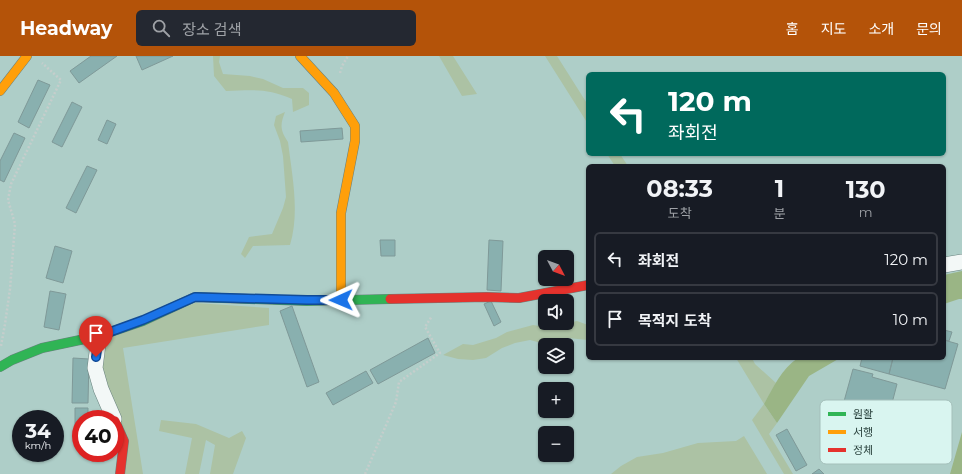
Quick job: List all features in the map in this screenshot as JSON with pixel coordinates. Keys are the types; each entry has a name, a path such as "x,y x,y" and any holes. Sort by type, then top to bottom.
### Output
{"street":[{"path":"0,91 27,56"},
{"path":"300,56 334,92 355,126 355,141 341,213 341,300"},
{"path":"946,265 962,262"},
{"path":"0,367 12,360 42,348 99,336 143,320 195,297 307,300 487,297 519,298 586,285"},
{"path":"99,336 96,368 101,389 110,410"},
{"path":"120,474 121,462"}],"path":[{"path":"0,350 9,296 15,224 8,200 11,184 61,80 39,61"},
{"path":"365,474 396,402 399,382 440,353 424,327 446,298"}],"green space":[{"path":"213,56 220,56 219,62 223,74 250,76 263,79 283,88 303,88 309,93 309,105 293,112 292,99 283,95 259,90 226,91 214,76"},
{"path":"439,56 453,56 477,94 462,96"},
{"path":"545,56 557,56 586,102 586,121"},
{"path":"285,112 282,120 282,127 283,134 288,142 295,207 293,232 290,245 253,246 245,258 241,254 249,237 272,234 283,208 286,197 283,156 280,141 274,125 276,116"},
{"path":"608,156 621,156 627,164 614,164"},
{"path":"962,271 962,299 946,303 946,275"},
{"path":"195,303 269,308 269,325 123,348 143,474 124,474 121,462 124,462 124,410 110,410 100,365 105,340"},
{"path":"577,321 586,324 586,340 574,338 538,338 538,342 530,340 515,343 502,348 486,358 473,360 458,359 443,355 463,344 473,345 496,338 507,332 533,325 538,326 538,330 574,330 574,322"},
{"path":"737,360 753,360 755,364 776,383 764,404"},
{"path":"795,360 837,360 809,376 777,423 764,404 774,385"},
{"path":"764,404 777,423 769,434 793,474 784,474 752,420"},
{"path":"161,420 196,424 229,438 242,431 246,438 233,474 210,474 215,445 206,440 199,474 185,474 192,438 159,431"},
{"path":"962,432 962,474 950,474"},
{"path":"744,436 767,474 611,474 621,466 637,457 663,453 698,443 736,441"}],"building":[{"path":"91,56 117,56 79,83 70,71"},
{"path":"136,56 173,56 142,70"},
{"path":"38,80 50,85 29,128 18,122"},
{"path":"72,102 82,107 62,147 52,142"},
{"path":"107,120 116,124 107,144 98,140"},
{"path":"342,128 343,139 301,142 300,131"},
{"path":"14,133 25,138 4,182 0,180 0,161"},
{"path":"87,166 97,170 76,213 66,208"},
{"path":"380,240 395,240 395,256 381,256"},
{"path":"489,240 503,241 501,291 487,290"},
{"path":"55,246 72,251 63,283 46,278"},
{"path":"50,291 66,294 59,330 44,327"},
{"path":"491,301 501,322 494,326 484,304"},
{"path":"292,306 319,382 307,387 280,311"},
{"path":"946,330 952,332 949,341 946,340"},
{"path":"428,338 435,353 378,384 370,370"},
{"path":"946,341 958,344 945,389 889,374 892,360 946,360"},
{"path":"73,358 89,359 88,403 72,403"},
{"path":"862,360 892,360 889,374 860,366"},
{"path":"853,369 873,374 872,377 897,384 893,400 844,400"},
{"path":"366,371 373,383 333,405 326,393"},
{"path":"75,408 88,408 88,410 75,410"},
{"path":"787,429 807,465 796,471 776,435"},
{"path":"819,469 824,474 812,474"}],"traffic: fast":[{"path":"0,367 12,360 42,348 99,336 143,321 195,297 307,301 390,299"}],"traffic: slow":[{"path":"0,91 27,56"},
{"path":"300,56 334,93 355,126 355,141 341,213 341,300"}],"traffic: jam":[{"path":"390,299 487,297 519,298 586,285"},
{"path":"120,474 121,462"}],"route":[{"path":"96,357 99,336 143,320 195,297 341,300"}]}
